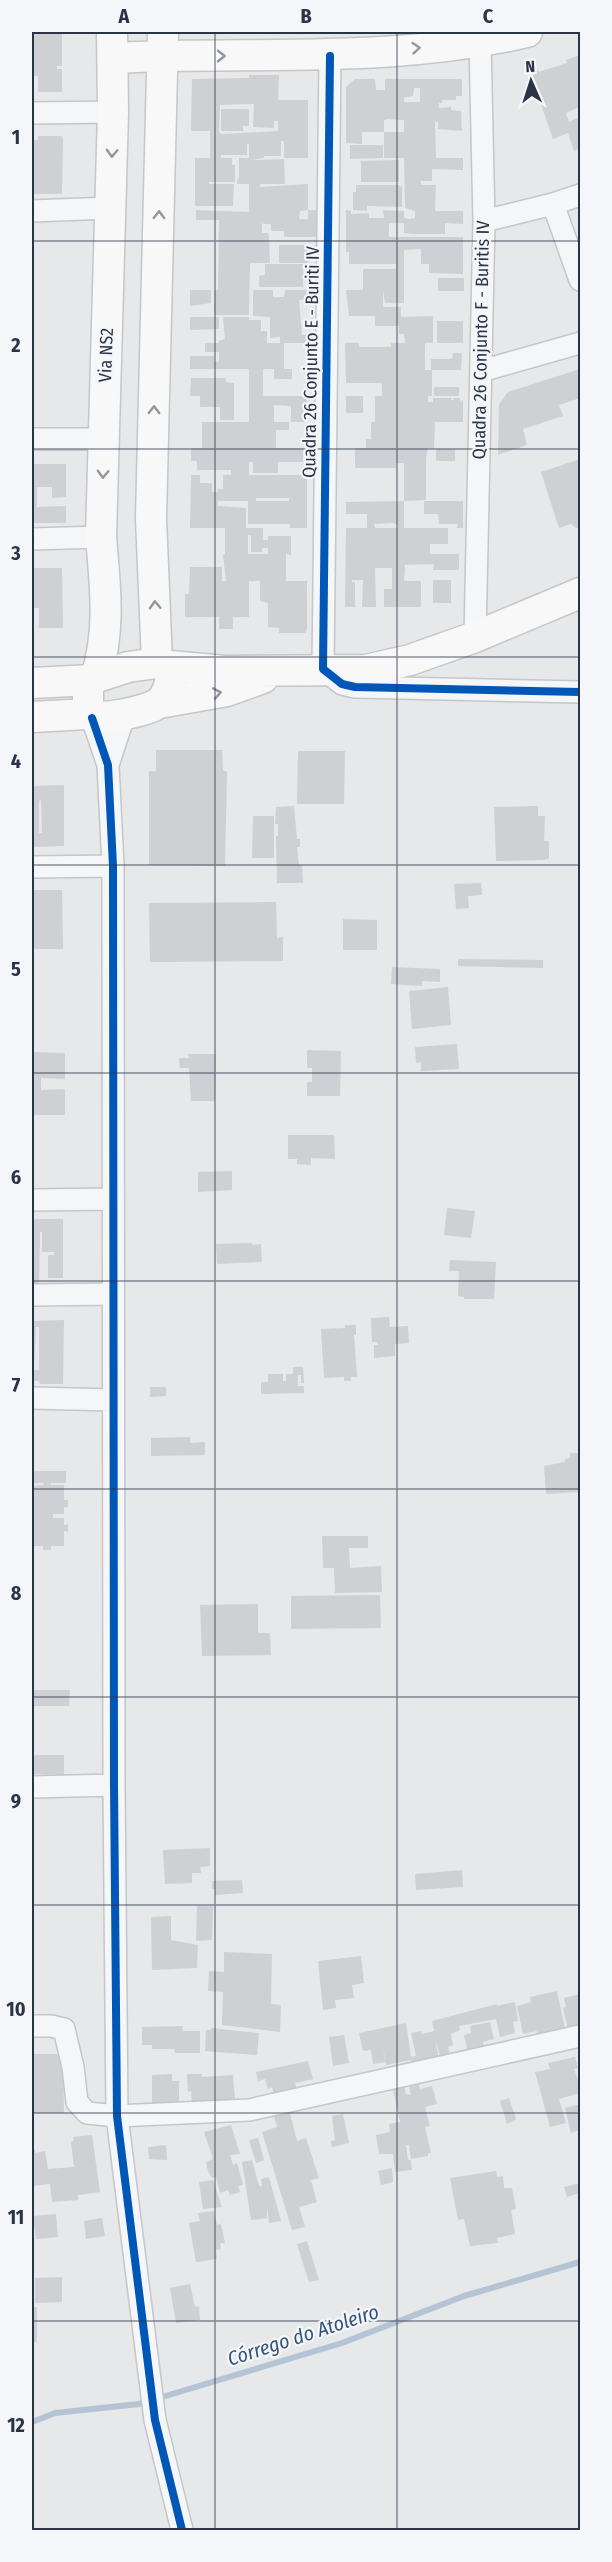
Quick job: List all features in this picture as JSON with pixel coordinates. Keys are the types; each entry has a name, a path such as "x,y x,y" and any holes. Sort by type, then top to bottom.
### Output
{"street":[{"path":"113,45 163,44 330,56 480,43 527,32"},
{"name":"Quadra 26 Conjunto F - Buritis IV","path":"475,637 484,221 480,43"},
{"path":"159,703 171,679 163,664 151,518 163,44"},
{"name":"Via NS2","path":"90,716 88,687 94,678 104,651 106,601 101,537 113,45"},
{"name":"Quadra 26 Conjunto E - Buriti IV","path":"323,669 330,56"},
{"path":"32,112 113,112"},
{"path":"484,221 580,195"},
{"path":"553,204 580,280"},
{"path":"32,211 110,208"},
{"path":"481,371 580,343"},
{"path":"32,439 104,439"},
{"path":"32,539 101,537"},
{"path":"32,682 94,678 128,668 163,664 225,671 366,670 410,660 475,637 580,593"},
{"path":"32,717 126,713 159,703 227,691 289,669"},
{"path":"323,669 342,684 355,687 580,692"},
{"path":"108,765 126,713"},
{"path":"90,716 108,765 113,866 114,1785 117,2116 153,2389 155,2420 182,2530"},
{"path":"32,867 113,866"},
{"path":"32,1200 113,1199"},
{"path":"32,1295 113,1294"},
{"path":"32,1398 113,1400"},
{"path":"32,1788 114,1785"},
{"path":"32,2026 51,2026 64,2030 73,2067 77,2102 87,2114 117,2116 249,2110 580,2036"}],"building":[{"path":"32,33 62,33 62,66 57,66 57,69 62,69 62,92 38,92 38,76 32,76"},
{"path":"580,55 580,107 566,113 569,122 580,117 580,148 574,151 568,133 553,139 532,78 538,70 539,72 567,63 566,60"},
{"path":"249,75 279,75 278,100 308,100 308,158 284,158 284,141 281,141 281,156 264,156 264,158 250,160 284,159 285,184 260,184 260,187 308,184 308,210 317,210 317,237 284,237 284,231 271,231 271,224 263,224 262,221 262,233 268,233 269,237 270,263 250,263 249,315 214,315 214,290 218,290 219,220 196,220 196,210 249,212 249,184 237,184 237,181 239,158 249,158 249,144 247,144 247,155 221,155 221,158 232,158 232,165 235,165 235,182 209,182 209,184 234,184 233,206 195,206 195,158 210,158 210,131 191,131 192,79 249,78","holes":["254,104 253,127 274,128 274,121 278,121 278,131 221,134 219,132 220,105","308,210 308,219 299,219 300,211"]},
{"path":"355,79 375,79 376,90 385,90 385,79 462,79 462,96 456,96 456,100 442,100 439,108 451,107 451,110 461,111 462,131 438,129 438,122 435,122 436,158 463,158 463,170 432,169 432,181 421,181 421,185 436,185 435,211 463,211 463,224 445,223 445,234 415,234 404,233 404,223 389,223 389,237 463,237 463,274 429,273 429,264 421,264 421,249 404,250 404,303 385,303 383,290 383,307 401,307 401,317 433,316 433,343 425,343 425,370 432,370 432,396 428,396 428,402 433,402 433,398 463,400 463,422 435,422 434,449 428,448 426,458 426,500 404,501 404,463 396,463 396,468 355,468 355,448 366,448 366,439 371,439 371,422 375,422 375,396 382,396 382,386 381,383 346,383 345,343 359,343 359,347 391,347 391,343 405,343 404,334 399,334 399,326 375,326 375,316 349,316 346,290 363,290 363,269 396,269 396,264 349,264 349,252 346,252 346,210 351,211 351,214 369,213 369,218 384,218 383,210 404,211 404,218 409,219 415,218 415,211 405,208 404,158 384,158 384,132 362,132 362,144 346,143 346,87","holes":["414,88 420,88 420,102 404,102 404,98 413,96","386,119 404,120 404,132 384,132"]},
{"path":"221,109 249,109 249,126 243,126 243,131 221,131"},
{"path":"38,136 62,136 62,194 32,194 32,140 38,140"},
{"path":"350,145 383,145 383,158 350,159"},
{"path":"399,160 399,182 361,182 361,161"},
{"path":"356,185 398,185 402,187 402,207 367,206 367,211 353,210 353,192 356,192"},
{"path":"279,245 308,245 308,263 279,263"},
{"path":"265,264 303,264 303,287 259,287 259,276 265,275"},
{"path":"438,278 464,278 464,291 438,291"},
{"path":"190,290 211,290 211,303 190,306"},
{"path":"253,290 273,290 273,297 284,297 285,290 308,290 307,300 299,300 302,335 307,335 307,343 284,343 284,369 292,369 292,379 274,379 274,369 263,369 263,396 307,396 307,422 291,422 291,406 274,405 274,422 289,422 289,430 276,430 276,448 303,448 303,462 278,462 278,473 253,473 253,462 249,462 249,475 307,475 307,528 290,528 290,524 248,524 248,501 218,501 218,506 246,508 246,528 263,528 263,540 268,540 268,536 291,536 291,555 286,554 286,581 307,581 307,630 305,633 279,633 279,628 268,627 268,603 260,601 260,581 249,581 249,617 233,617 233,629 219,629 219,617 185,617 185,594 189,594 190,567 222,567 222,581 226,581 223,555 225,554 225,528 190,528 191,475 200,475 200,483 212,483 212,492 218,492 217,489 223,489 223,475 231,475 231,470 197,470 197,461 191,461 191,448 202,448 202,422 249,422 249,369 190,369 190,356 214,356 214,362 219,362 219,352 205,352 205,343 219,343 225,339 223,317 249,317 249,320 261,320 261,331 267,331 267,343 280,343 280,337 270,338 270,317 253,316","holes":["256,498 289,498 289,501 256,501","248,535 251,535 251,552 262,552 262,548 268,548 268,554 248,554"]},
{"path":"190,317 219,317 219,329 190,330"},
{"path":"437,321 463,321 463,343 437,343"},
{"path":"453,353 462,353 461,370 431,370 431,359 452,359"},
{"path":"580,369 580,398 559,405 563,416 523,429 527,445 498,455 499,404 508,392"},
{"path":"191,378 226,378 226,382 234,383 234,420 220,420 220,407 200,407 200,396 190,396"},
{"path":"434,387 459,387 459,396 434,396"},
{"path":"346,396 363,396 363,413 346,413"},
{"path":"436,449 455,449 455,461 436,461"},
{"path":"580,459 580,527 576,528 571,524 559,528 541,472"},
{"path":"32,464 66,464 66,497 52,498 52,487 37,487 37,507 66,506 66,523 32,523"},
{"path":"404,501 404,528 448,528 448,544 430,544 430,554 459,554 459,570 433,570 434,564 405,565 404,581 421,581 421,607 384,607 384,589 392,589 392,568 375,568 376,607 362,607 363,580 352,580 355,582 355,607 345,607 346,528 367,528 367,514 346,514 346,502","holes":["374,524 398,525 398,528 375,528"]},
{"path":"424,501 463,501 463,528 457,528 458,524 439,524 438,514 424,514"},
{"path":"32,568 62,568 63,628 39,628 39,608 32,608"},
{"path":"433,580 451,580 451,603 433,603"},
{"path":"156,750 222,750 223,770 227,772 225,866 149,865 149,771 156,771"},
{"path":"298,751 345,751 344,804 297,804"},
{"path":"64,785 64,846 32,847 32,786","holes":["41,800 42,833 39,833 39,801"]},
{"path":"294,806 297,839 300,839 300,847 297,847 299,865 302,865 303,883 277,883 276,807"},
{"path":"538,806 538,816 545,816 544,841 549,841 549,858 496,861 494,807"},
{"path":"253,816 274,816 274,858 252,858"},
{"path":"481,883 482,895 468,896 469,908 456,909 454,884"},
{"path":"32,890 62,890 63,949 32,949"},
{"path":"276,902 277,938 283,937 283,961 150,962 149,903"},
{"path":"343,919 377,920 377,950 343,950"},
{"path":"458,959 543,960 543,968 458,966"},
{"path":"392,967 440,969 440,982 422,981 422,986 391,984"},
{"path":"448,987 451,1025 412,1029 409,991"},
{"path":"457,1044 459,1069 421,1071 421,1062 416,1063 415,1047"},
{"path":"307,1050 341,1051 340,1096 307,1096 307,1082 312,1082 312,1068 307,1068"},
{"path":"32,1052 65,1053 65,1079 41,1078 41,1090 65,1089 65,1115 32,1115"},
{"path":"188,1054 216,1054 215,1101 191,1101 189,1068 180,1068 179,1058 189,1058"},
{"path":"288,1135 334,1135 335,1159 311,1158 311,1165 297,1164 297,1159 288,1159"},
{"path":"232,1171 232,1190 198,1192 198,1172"},
{"path":"447,1208 475,1211 471,1238 444,1235"},
{"path":"32,1219 63,1219 63,1278 48,1278 48,1255 54,1255 54,1252 42,1252 42,1232 40,1232 39,1284 32,1284"},
{"path":"252,1243 252,1245 261,1244 262,1262 217,1264 216,1244"},
{"path":"450,1260 496,1262 494,1299 464,1299 458,1296 459,1271 449,1271"},
{"path":"389,1317 390,1327 408,1326 409,1343 395,1344 395,1356 374,1358 374,1345 378,1345 377,1342 372,1342 371,1318"},
{"path":"64,1320 63,1384 40,1384 39,1381 32,1381 32,1321","holes":["36,1327 39,1327 39,1370 34,1370"]},
{"path":"345,1325 356,1325 356,1335 354,1335 357,1377 351,1377 351,1381 344,1381 344,1377 324,1378 321,1329 345,1328"},
{"path":"293,1367 303,1367 304,1383 301,1383 301,1375 298,1375 298,1386 304,1386 304,1393 261,1394 261,1382 268,1382 268,1374 283,1374 283,1381 286,1381 286,1374 293,1374"},
{"path":"150,1387 166,1387 166,1396 150,1397"},
{"path":"190,1437 190,1443 205,1442 205,1455 151,1456 151,1438"},
{"path":"570,1453 580,1453 580,1492 546,1494 544,1466 565,1462 565,1459 570,1458"},
{"path":"32,1471 66,1471 66,1483 51,1483 51,1485 64,1485 64,1500 68,1500 68,1507 64,1507 64,1514 53,1514 53,1518 64,1518 64,1525 68,1524 68,1532 64,1531 64,1546 51,1546 51,1550 43,1550 43,1546 32,1546 34,1510 32,1510 32,1486 44,1483 32,1483"},
{"path":"322,1536 368,1536 368,1548 349,1548 350,1568 381,1566 382,1592 335,1593 334,1568 323,1568"},
{"path":"380,1595 381,1628 291,1629 291,1596"},
{"path":"258,1604 258,1633 270,1633 271,1655 202,1656 200,1605"},
{"path":"32,1690 70,1690 69,1706 32,1706"},
{"path":"32,1755 64,1755 64,1775 32,1774"},
{"path":"210,1848 210,1866 200,1867 201,1873 192,1873 192,1883 165,1884 163,1850"},
{"path":"462,1870 463,1887 416,1890 415,1874"},
{"path":"242,1880 243,1893 215,1895 215,1889 212,1889 212,1881"},
{"path":"197,1906 213,1906 212,1940 196,1941"},
{"path":"171,1916 171,1940 198,1945 197,1968 152,1970 151,1917"},
{"path":"224,1952 272,1954 271,2004 281,2005 280,2032 222,2025 223,1992 208,1991 209,1971 224,1972"},
{"path":"361,1956 364,1983 352,1985 354,1998 335,2000 336,2008 323,2010 318,1961"},
{"path":"557,1991 567,2038 528,2046 525,2036 536,2036 537,2031 523,2034 517,2006 531,2002 530,1997"},
{"path":"580,1994 580,2035 570,2038 563,2008 566,2007 564,1998"},
{"path":"515,2002 518,2021 513,2022 515,2033 500,2037 496,2019 459,2026 460,2030 451,2034 453,2045 448,2047 451,2061 442,2063 435,2039 440,2066 413,2070 411,2060 386,2065 383,2046 385,2062 373,2064 371,2050 363,2051 359,2033 406,2023 411,2057 416,2056 411,2033 421,2031 422,2034 434,2031 432,2021 497,2004 497,2006"},
{"path":"490,2022 494,2039 483,2042 486,2055 469,2058 464,2035 471,2033 470,2026"},
{"path":"182,2026 183,2031 200,2031 200,2053 175,2053 174,2049 152,2049 152,2045 142,2045 142,2027"},
{"path":"211,2028 259,2033 257,2055 205,2051 206,2030 211,2030"},
{"path":"344,2035 349,2063 333,2066 329,2037"},
{"path":"32,2054 63,2054 64,2113 32,2113"},
{"path":"575,2057 578,2068 574,2069 580,2085 580,2093 559,2099 566,2123 550,2127 535,2072 550,2069 548,2063"},
{"path":"308,2061 313,2079 295,2083 298,2093 275,2099 272,2087 268,2089 265,2079 258,2081 256,2072"},
{"path":"172,2074 172,2081 179,2081 179,2109 152,2111 152,2075"},
{"path":"187,2074 202,2074 202,2077 233,2075 235,2100 192,2104 191,2091 188,2092"},
{"path":"419,2084 420,2089 432,2086 437,2104 425,2107 430,2126 425,2127 431,2153 428,2153 428,2156 411,2159 409,2145 406,2145 412,2170 395,2172 393,2154 379,2154 376,2135 390,2132 389,2124 400,2122 393,2089 404,2086 406,2094 411,2095 409,2086"},
{"path":"509,2098 516,2119 507,2124 500,2101"},
{"path":"580,2104 580,2130 571,2133 565,2108"},
{"path":"289,2110 297,2141 306,2138 319,2178 311,2180 317,2202 299,2207 305,2227 292,2230 262,2132 277,2127 273,2113"},
{"path":"343,2114 349,2143 332,2147 331,2141 335,2140 332,2116"},
{"path":"231,2125 240,2154 230,2155 233,2165 237,2163 243,2185 238,2186 240,2192 230,2195 228,2190 220,2193 216,2177 212,2178 208,2171 206,2162 213,2159 204,2132"},
{"path":"92,2135 100,2192 78,2195 78,2200 52,2202 50,2184 32,2186 32,2150 35,2150 35,2153 45,2151 48,2169 74,2167 71,2142 74,2141 73,2137"},
{"path":"258,2138 264,2160 256,2163 249,2140"},
{"path":"166,2145 167,2160 149,2159 148,2147"},
{"path":"252,2160 259,2186 262,2186 261,2179 269,2177 281,2221 269,2223 267,2207 267,2218 251,2220 242,2162"},
{"path":"392,2168 393,2182 381,2185 378,2171"},
{"path":"496,2171 497,2177 503,2176 504,2188 512,2188 516,2209 511,2210 515,2234 497,2238 498,2243 470,2246 464,2219 458,2220 450,2178"},
{"path":"213,2180 222,2207 203,2209 199,2182"},
{"path":"580,2183 580,2193 567,2197 564,2187"},
{"path":"214,2211 217,2225 221,2224 225,2243 220,2243 221,2249 216,2250 217,2259 196,2262 189,2223 200,2221 198,2213"},
{"path":"56,2214 58,2237 36,2239 33,2216"},
{"path":"102,2218 105,2236 86,2239 84,2221"},
{"path":"307,2241 319,2280 309,2282 297,2244"},
{"path":"62,2277 62,2302 35,2303 35,2278"},
{"path":"190,2284 195,2307 199,2306 200,2320 176,2323 170,2288"},
{"path":"32,2307 37,2307 37,2342 32,2342"}],"waterway":[{"name":"Córrego do Atoleiro","path":"32,2422 55,2413 139,2404 342,2343 464,2296 580,2262"}],"cycle path":[{"path":"330,56 323,669 342,684 355,687 580,692"},
{"path":"92,718 108,765 113,866 114,1785 117,2116 155,2420 182,2530"}]}
